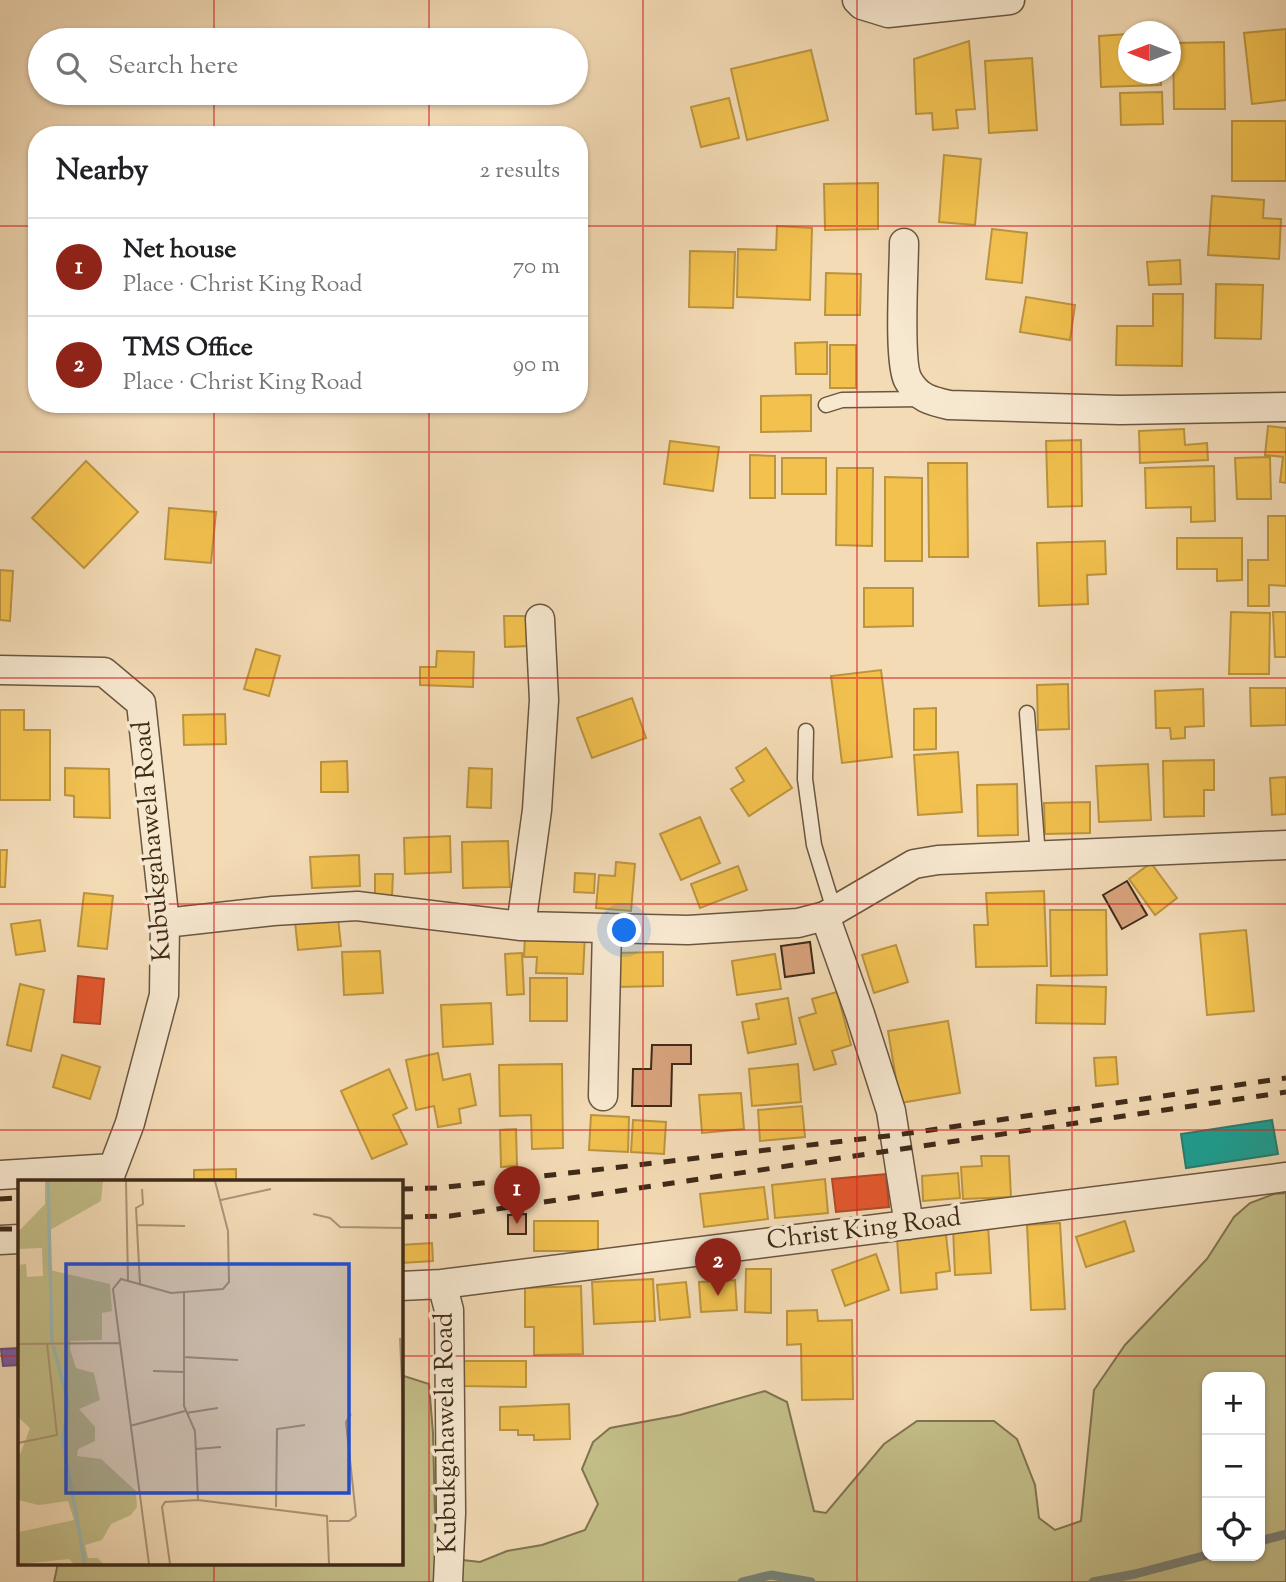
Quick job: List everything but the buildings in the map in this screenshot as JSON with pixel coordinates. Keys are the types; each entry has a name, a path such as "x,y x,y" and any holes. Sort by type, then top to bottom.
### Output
{"street":[{"path":"857,0 862,5 888,13 1010,0"},
{"path":"904,243 903,336 907,379 924,399 949,405 1120,410 1286,407"},
{"path":"521,926 537,810 544,713 540,619"},
{"name":"Kubukgahawela Road","path":"0,670 104,672 141,703 164,923 164,995 130,1123 110,1175"},
{"path":"164,923 273,911 357,906 521,926 688,930 798,923 829,913 914,864 938,860 1286,845"},
{"path":"829,913 891,1111 909,1225"},
{"path":"603,1096 607,928"},
{"path":"0,1175 110,1175"},
{"name":"Christ King Road","path":"442,1284 1286,1177"},
{"path":"0,1240 18,1239"},
{"name":"Kubukgahawela Road","path":"402,1286 442,1284 449,1310 451,1513 448,1582"}],"lane":[{"path":"826,405 842,400 924,399"},
{"path":"1027,713 1038,856"},
{"path":"806,731 805,779 814,845 829,913"}],"shaded area":[{"path":"1286,1193 1286,1582 54,1582 58,1564 402,1564 402,1375 429,1384 436,1557 480,1562 507,1551 542,1545 585,1530 598,1504 582,1469 593,1442 610,1428 680,1415 765,1391 787,1402 814,1511 826,1513 884,1444 917,1421 994,1421 1017,1439 1035,1485 1039,1518 1055,1530 1081,1521 1094,1390 1125,1345 1207,1259 1234,1217 1250,1203 1274,1194"}],"waterway":[{"path":"1265,1540 1286,1534"},
{"path":"1093,1582 1202,1556"},
{"path":"742,1582 771,1575 811,1582"}],"railway":[{"path":"402,1189 439,1188 896,1135 1286,1078"},
{"path":"402,1217 450,1216 1286,1092"},
{"path":"0,1199 18,1198"},
{"path":"0,1229 18,1229"}],"place":[{"name":"Net house","path":"517,1224"},
{"name":"TMS Office","path":"718,1296"}]}
